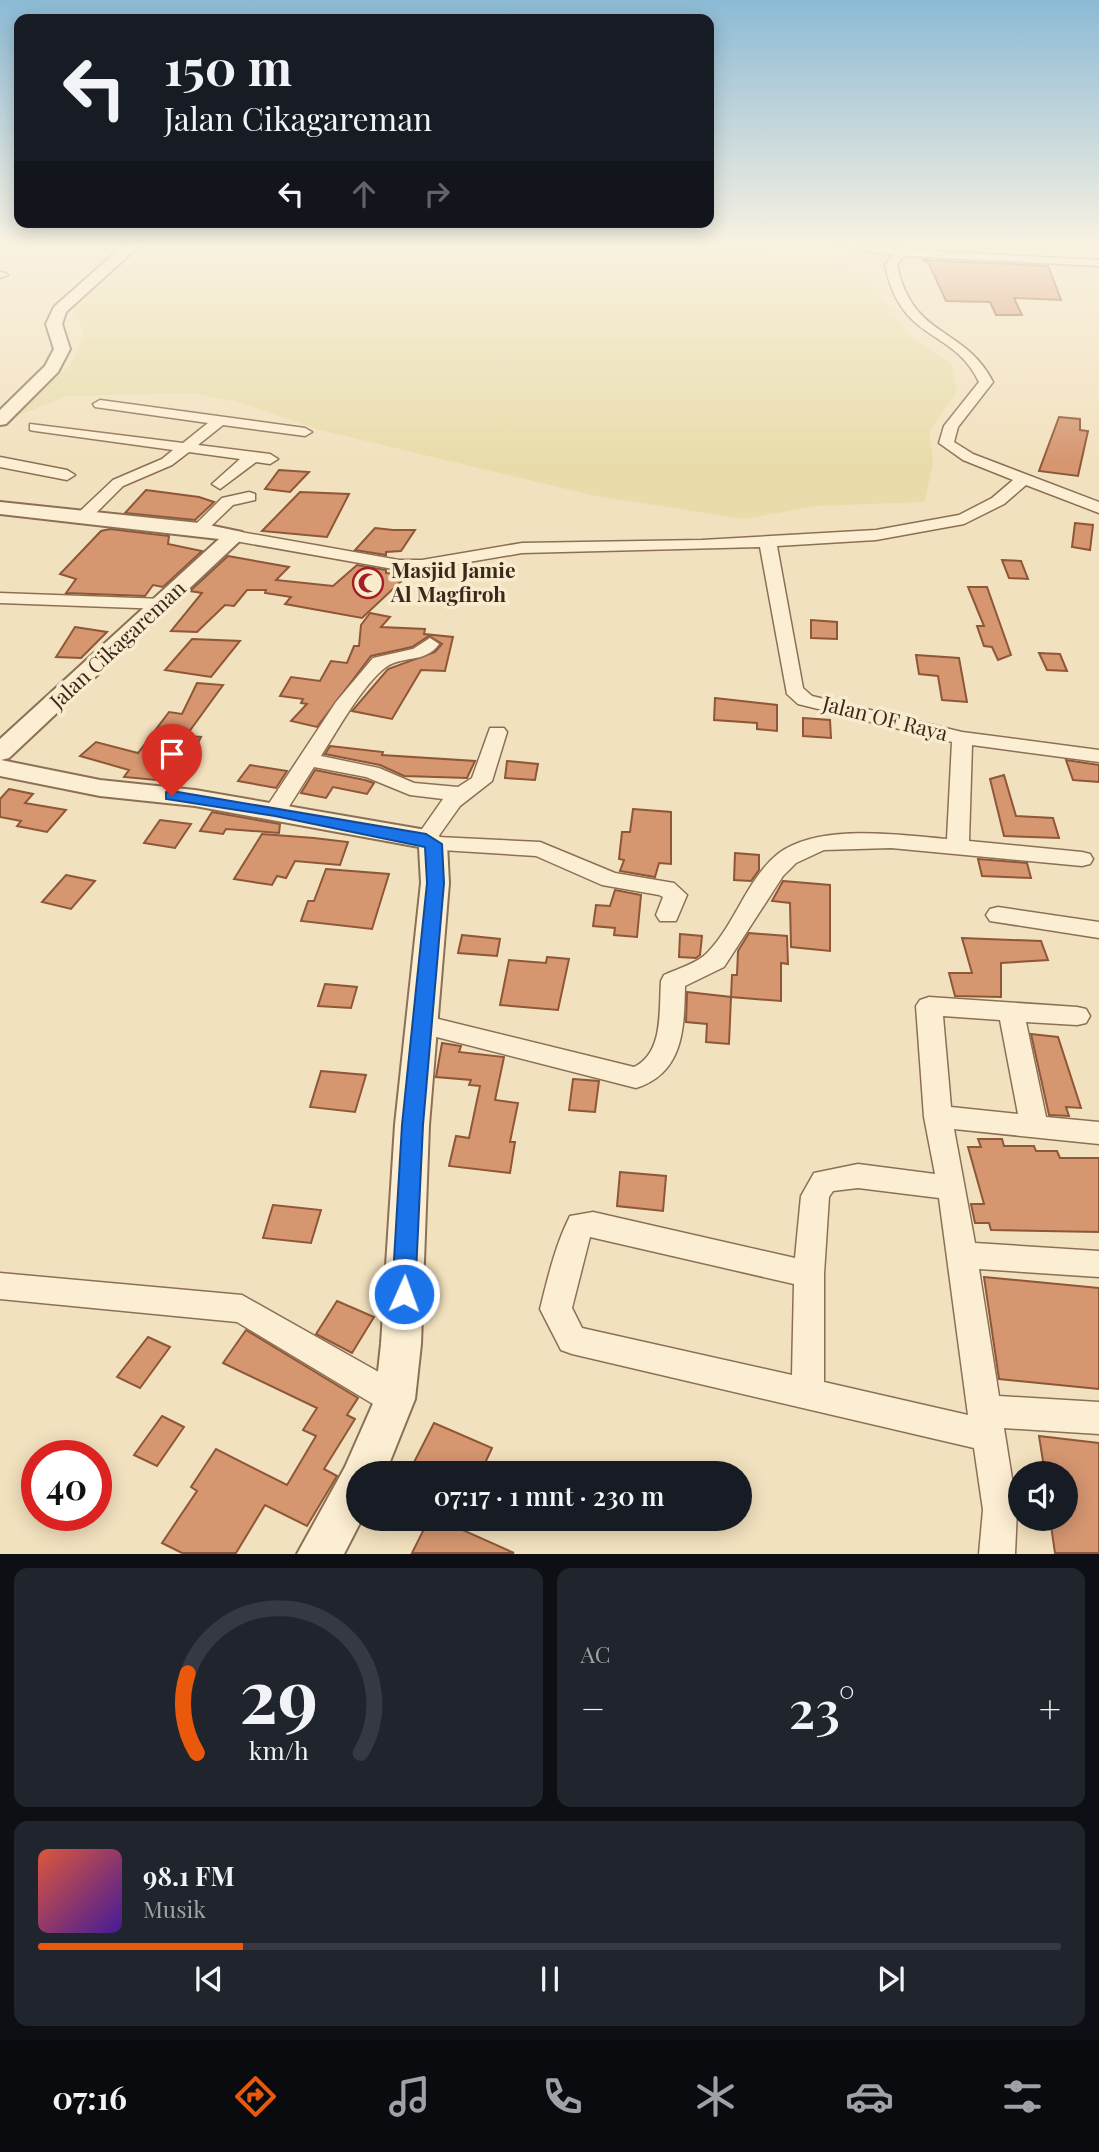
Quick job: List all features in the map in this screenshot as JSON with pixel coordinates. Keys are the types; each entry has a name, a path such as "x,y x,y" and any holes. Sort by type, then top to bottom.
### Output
{"street":[{"path":"0,420 52,368 62,349 54,324 56,318"},
{"path":"914,318 919,324 964,352 982,369 986,382 951,426 946,443 961,453 1099,508"},
{"path":"100,404 306,432"},
{"path":"83,517 118,483 157,467 188,448 221,421"},
{"path":"35,427 270,459"},
{"path":"220,484 252,457"},
{"path":"0,463 67,475"},
{"path":"0,508 199,529 399,565 422,565 522,548 835,540 930,527 964,519 998,501 1024,479"},
{"path":"199,529 228,501 249,497"},
{"name":"Jalan Cikagareman","path":"0,753 235,536"},
{"name":"Jalan OF Raya","path":"768,542 794,690 806,700 962,738 1040,751 1099,756"},
{"path":"0,598 164,604"},
{"path":"275,811 343,706 380,662 419,653 430,645"},
{"path":"369,1461 395,1399 401,1344 412,1125 435,883 429,842 452,801 481,781 497,732"},
{"name":"Jalan OF Raya","path":"958,846 962,738"},
{"path":"309,760 372,772 410,789 462,794"},
{"path":"0,768 100,788 275,811 429,842 540,849 610,880 666,888 676,895 668,915"},
{"path":"422,1024 636,1078 649,1074 670,1045 673,981 715,961 766,882 788,858 820,843 891,841 1082,859"},
{"path":"998,915 1099,930"},
{"path":"997,1553 1000,1510 952,1188 938,1117 929,1006 1076,1016"},
{"path":"1012,1010 1034,1125"},
{"path":"938,1117 1099,1133"},
{"path":"808,1393 809,1274 814,1196 824,1181 858,1177 952,1188"},
{"path":"809,1274 593,1224 580,1225 570,1250 556,1309 572,1340 808,1393 986,1423 1099,1418"},
{"path":"962,1255 1099,1264"},
{"path":"0,1286 242,1309 395,1399"},
{"path":"319,1553 346,1505"}],"shaded area":[{"path":"77,318 896,318 912,338 952,364 957,391 929,432 933,462 925,502 817,506 744,519 596,496 320,430 234,401 193,393 68,396 12,418 71,364 84,333"}],"building":[{"path":"1059,417 1080,419 1080,430 1088,431 1078,476 1039,471"},
{"path":"279,470 309,472 290,492 265,489"},
{"path":"146,490 199,497 214,502 195,520 125,513"},
{"path":"300,492 349,494 327,537 262,531"},
{"path":"1075,523 1093,525 1090,550 1072,547"},
{"path":"375,528 415,530 401,551 386,552 386,555 355,550"},
{"path":"110,529 169,536 168,544 202,551 163,587 153,585 145,596 66,593 76,579 60,574 101,531"},
{"path":"228,556 289,567 276,580 333,586 357,565 386,570 386,573 409,574 362,618 285,604 291,597 265,593 266,590 247,590 234,606 225,605 197,632 171,631 202,593 190,591"},
{"path":"1002,560 1021,561 1028,579 1009,578"},
{"path":"968,587 987,587 1011,655 998,660 992,647 984,646 977,626 984,626"},
{"path":"370,613 390,617 381,627 425,629 424,634 453,637 445,671 421,670 392,719 352,711 388,669 435,652 442,644 429,636 412,647 371,656 317,727 291,721 307,704 301,703 303,699 280,696 291,677 320,681 331,661 347,663 354,646 359,646 361,625"},
{"path":"811,620 837,622 837,639 811,638"},
{"path":"75,627 107,632 81,658 56,657"},
{"path":"192,639 240,641 211,677 165,670"},
{"path":"1039,653 1060,654 1067,671 1047,670"},
{"path":"916,655 959,658 967,702 942,700 938,676 919,674"},
{"path":"197,683 223,685 186,736 201,737 178,782 124,777 129,770 80,756 96,742 138,753 169,712 182,714"},
{"path":"715,698 777,705 777,731 757,729 757,723 714,720"},
{"path":"803,718 830,720 831,738 803,736"},
{"path":"330,746 383,752 382,755 475,761 467,778 404,776 380,765 325,754"},
{"path":"1066,760 1099,765 1099,782 1073,780"},
{"path":"507,761 538,764 535,780 505,778"},
{"path":"250,765 287,771 276,788 238,781"},
{"path":"315,770 374,783 367,794 333,787 326,798 301,793"},
{"path":"1004,775 1016,816 1053,818 1059,838 1004,836 990,779"},
{"path":"9,789 33,794 25,803 66,810 47,832 17,826 21,821 0,817 0,799"},
{"path":"633,809 671,812 671,864 659,863 655,877 620,871 624,860 619,859 622,832 630,832"},
{"path":"212,812 280,824 279,833 226,829 223,834 200,831"},
{"path":"160,820 191,824 175,848 144,843"},
{"path":"262,834 348,842 340,865 295,861 286,878 277,876 272,885 234,879"},
{"path":"735,853 759,855 759,870 751,881 734,880"},
{"path":"978,859 1027,863 1031,878 982,876"},
{"path":"326,869 389,874 372,929 301,921 308,901 314,901"},
{"path":"66,875 95,881 71,909 42,902"},
{"path":"783,881 830,885 830,951 791,947 790,903 772,901"},
{"path":"615,890 641,895 637,937 614,935 615,928 593,926 596,905 610,906"},
{"path":"749,933 787,936 788,964 781,963 781,1001 731,997 732,975 737,975 738,951"},
{"path":"680,934 702,936 700,955 696,958 679,957"},
{"path":"462,935 500,939 497,956 458,953"},
{"path":"962,938 1041,941 1048,960 1001,963 1001,997 955,996 949,973 972,973"},
{"path":"547,957 569,959 558,1010 500,1005 509,960 546,963"},
{"path":"325,984 357,987 351,1008 318,1006"},
{"path":"687,992 731,997 729,1044 706,1042 707,1024 686,1022"},
{"path":"1031,1034 1058,1037 1081,1108 1066,1107 1069,1116 1049,1115"},
{"path":"442,1043 461,1046 459,1052 504,1057 495,1100 518,1103 510,1142 515,1142 510,1173 449,1166 456,1136 469,1138 480,1086 469,1085 471,1080 436,1077"},
{"path":"321,1071 366,1075 355,1112 310,1107"},
{"path":"573,1079 599,1081 595,1112 569,1110"},
{"path":"978,1139 1002,1139 1004,1146 1034,1146 1036,1151 1057,1151 1060,1158 1099,1158 1099,1232 991,1230 989,1223 975,1223 971,1204 984,1204 968,1147 981,1147"},
{"path":"620,1172 666,1176 663,1211 617,1206"},
{"path":"273,1205 321,1210 311,1243 263,1238"},
{"path":"984,1277 1099,1288 1099,1389 999,1379"},
{"path":"337,1301 374,1317 352,1353 316,1334"},
{"path":"246,1330 358,1398 347,1415 355,1419 324,1469 337,1476 307,1526 265,1505 236,1553 182,1553 162,1543 197,1491 191,1487 216,1449 287,1485 316,1436 303,1430 317,1408 223,1363"},
{"path":"148,1337 170,1347 140,1388 117,1377"},
{"path":"162,1416 184,1427 157,1466 134,1455"},
{"path":"434,1423 492,1448 486,1461 415,1461"},
{"path":"1039,1436 1099,1443 1099,1553 1055,1553 1052,1531 1078,1531 1078,1461 1043,1461"},
{"path":"423,1531 465,1531 514,1553 412,1553"}],"place":[{"name":"Masjid Jamie Al Magfiroh","path":"368,583"}],"route":[{"path":"172,796 275,811 426,839 433,844 436,852 435,883 412,1125 404,1294"}]}
